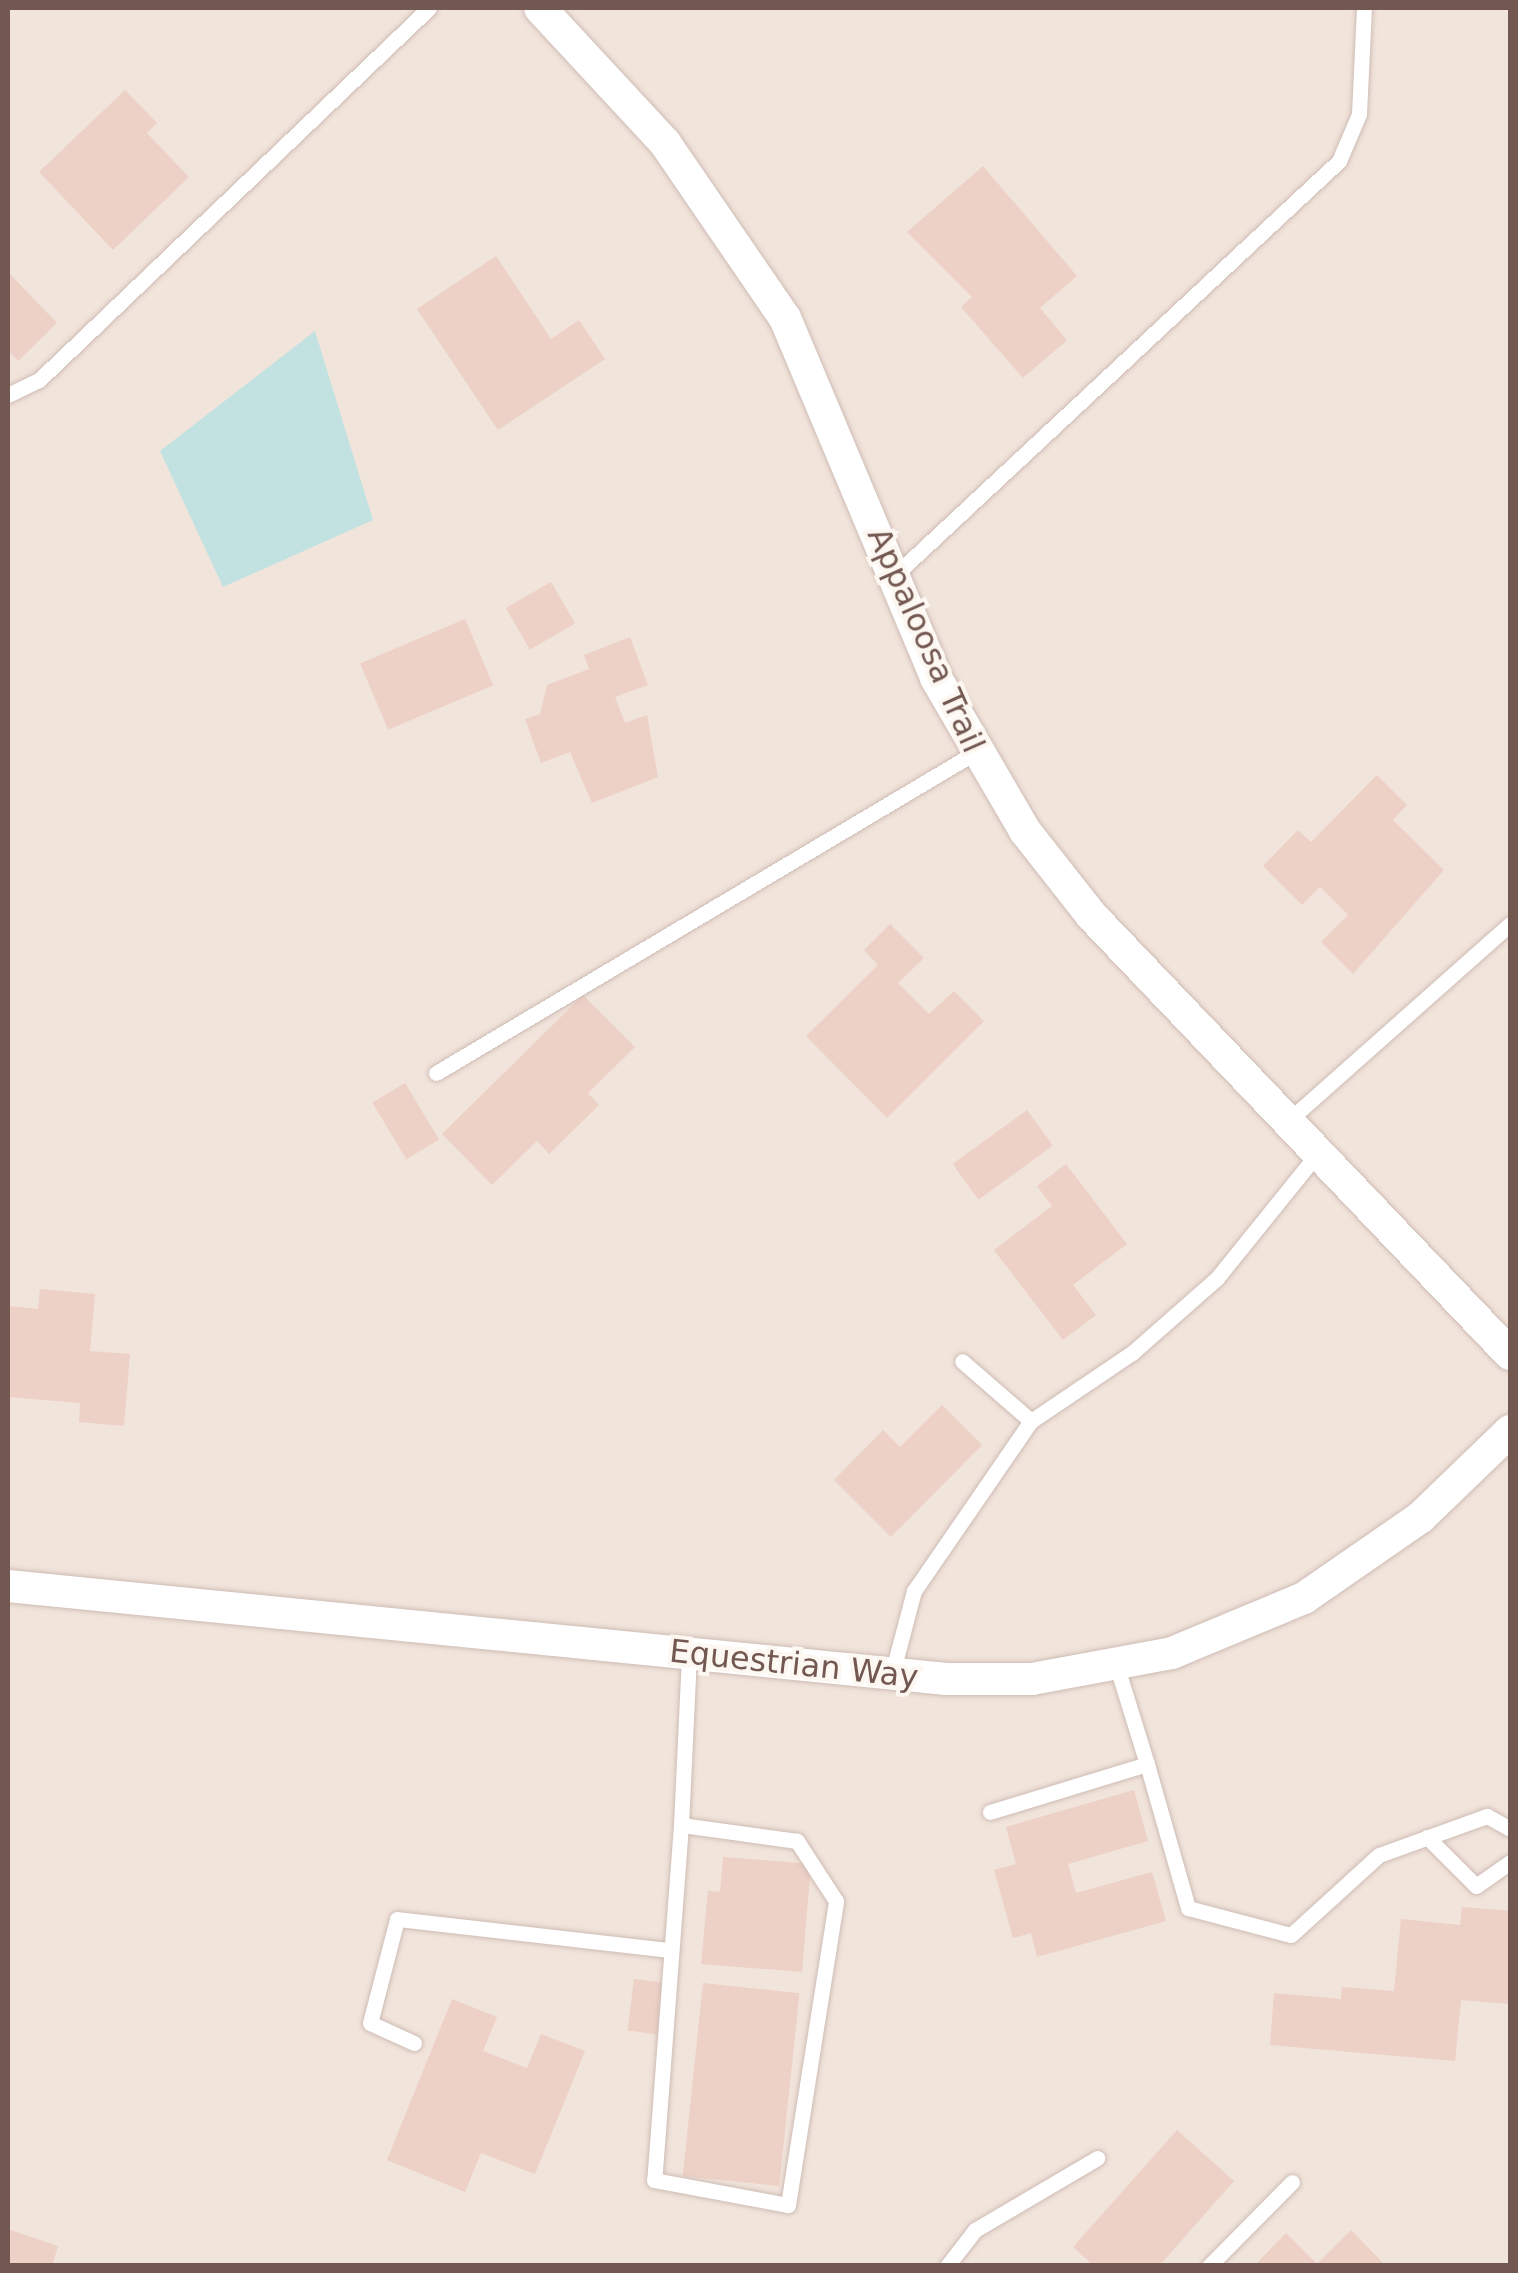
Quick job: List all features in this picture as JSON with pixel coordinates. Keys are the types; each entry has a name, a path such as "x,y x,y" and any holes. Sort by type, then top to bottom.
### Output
{"street":[{"name":"Appaloosa Trail","path":"540,8 730,227 817,382 894,576 976,752 1091,915 1510,1354"},
{"name":"Equestrian Way","path":"8,1586 892,1674 1032,1678 1116,1667 1304,1598 1421,1517 1510,1431"}],"lane":[{"path":"8,395 38,380 428,8"},
{"path":"894,576 1339,161 1359,114 1364,8"},
{"path":"436,1073 976,752"},
{"path":"1288,1121 1510,924"},
{"path":"892,1674 914,1591 1031,1421 1132,1353 1217,1278 1318,1152"},
{"path":"962,1361 1031,1421"},
{"path":"681,1825 797,1841 836,1901 788,2205 654,2180 681,1825 688,1654"},
{"path":"1116,1667 1188,1908 1292,1936 1379,1855 1486,1816 1510,1830"},
{"path":"990,1812 1147,1764"},
{"path":"1426,1836 1476,1886 1510,1862"},
{"path":"414,2043 370,2023 397,1919 671,1950"},
{"path":"948,2266 975,2230 1096,2158"},
{"path":"1209,2266 1292,2182"}],"shaded area":[{"path":"8,8 1510,8 1510,2265 8,2265"}],"water":[{"path":"315,331 373,520 223,587 160,451"}],"building":[{"path":"125,90 157,123 147,133 189,177 113,250 39,172"},
{"path":"983,166 1077,276 1040,308 1067,340 1023,378 961,307 972,297 907,232"},
{"path":"496,256 551,339 579,320 605,359 498,430 417,309"},
{"path":"8,272 57,323 18,361 8,350"},
{"path":"551,582 575,624 530,650 506,608"},
{"path":"465,619 493,685 388,730 360,664"},
{"path":"630,637 648,685 615,697 625,723 647,715 658,777 592,803 570,752 541,763 525,719 540,714 547,685 589,669 584,655"},
{"path":"1377,775 1407,805 1393,820 1444,870 1353,974 1321,942 1348,915 1320,887 1302,905 1263,866 1298,830 1311,842"},
{"path":"890,924 924,958 898,983 929,1014 954,991 984,1021 887,1118 806,1036 878,965 864,950"},
{"path":"583,995 635,1047 588,1093 599,1105 549,1154 537,1141 492,1185 442,1134"},
{"path":"405,1083 439,1140 406,1159 372,1103"},
{"path":"1027,1110 1053,1146 978,1200 953,1164"},
{"path":"1066,1164 1127,1244 1073,1285 1096,1315 1063,1340 994,1250 1052,1206 1037,1186"},
{"path":"40,1289 95,1294 90,1351 130,1354 124,1426 79,1422 80,1403 8,1397 8,1306 38,1309"},
{"path":"942,1405 982,1445 891,1537 834,1480 883,1430 900,1447"},
{"path":"1134,1790 1148,1841 1068,1864 1076,1893 1152,1872 1166,1921 1037,1957 1031,1933 1013,1938 994,1870 1016,1864 1006,1827"},
{"path":"723,1857 811,1864 802,1972 701,1964 708,1891 720,1892"},
{"path":"1462,1907 1510,1911 1510,2004 1461,2000 1455,2061 1270,2045 1274,1993 1341,1999 1342,1987 1394,1991 1401,1919 1460,1925"},
{"path":"634,1979 667,1983 660,2035 628,2031"},
{"path":"703,1983 799,1993 779,2186 683,2176"},
{"path":"452,1999 497,2017 483,2051 527,2068 541,2034 585,2051 535,2174 481,2153 465,2192 387,2160"},
{"path":"1177,2130 1234,2181 1159,2266 1094,2266 1073,2247"},
{"path":"8,2229 58,2246 52,2266 8,2266"},
{"path":"1351,2230 1386,2266 1254,2266 1286,2233 1317,2264"}]}
